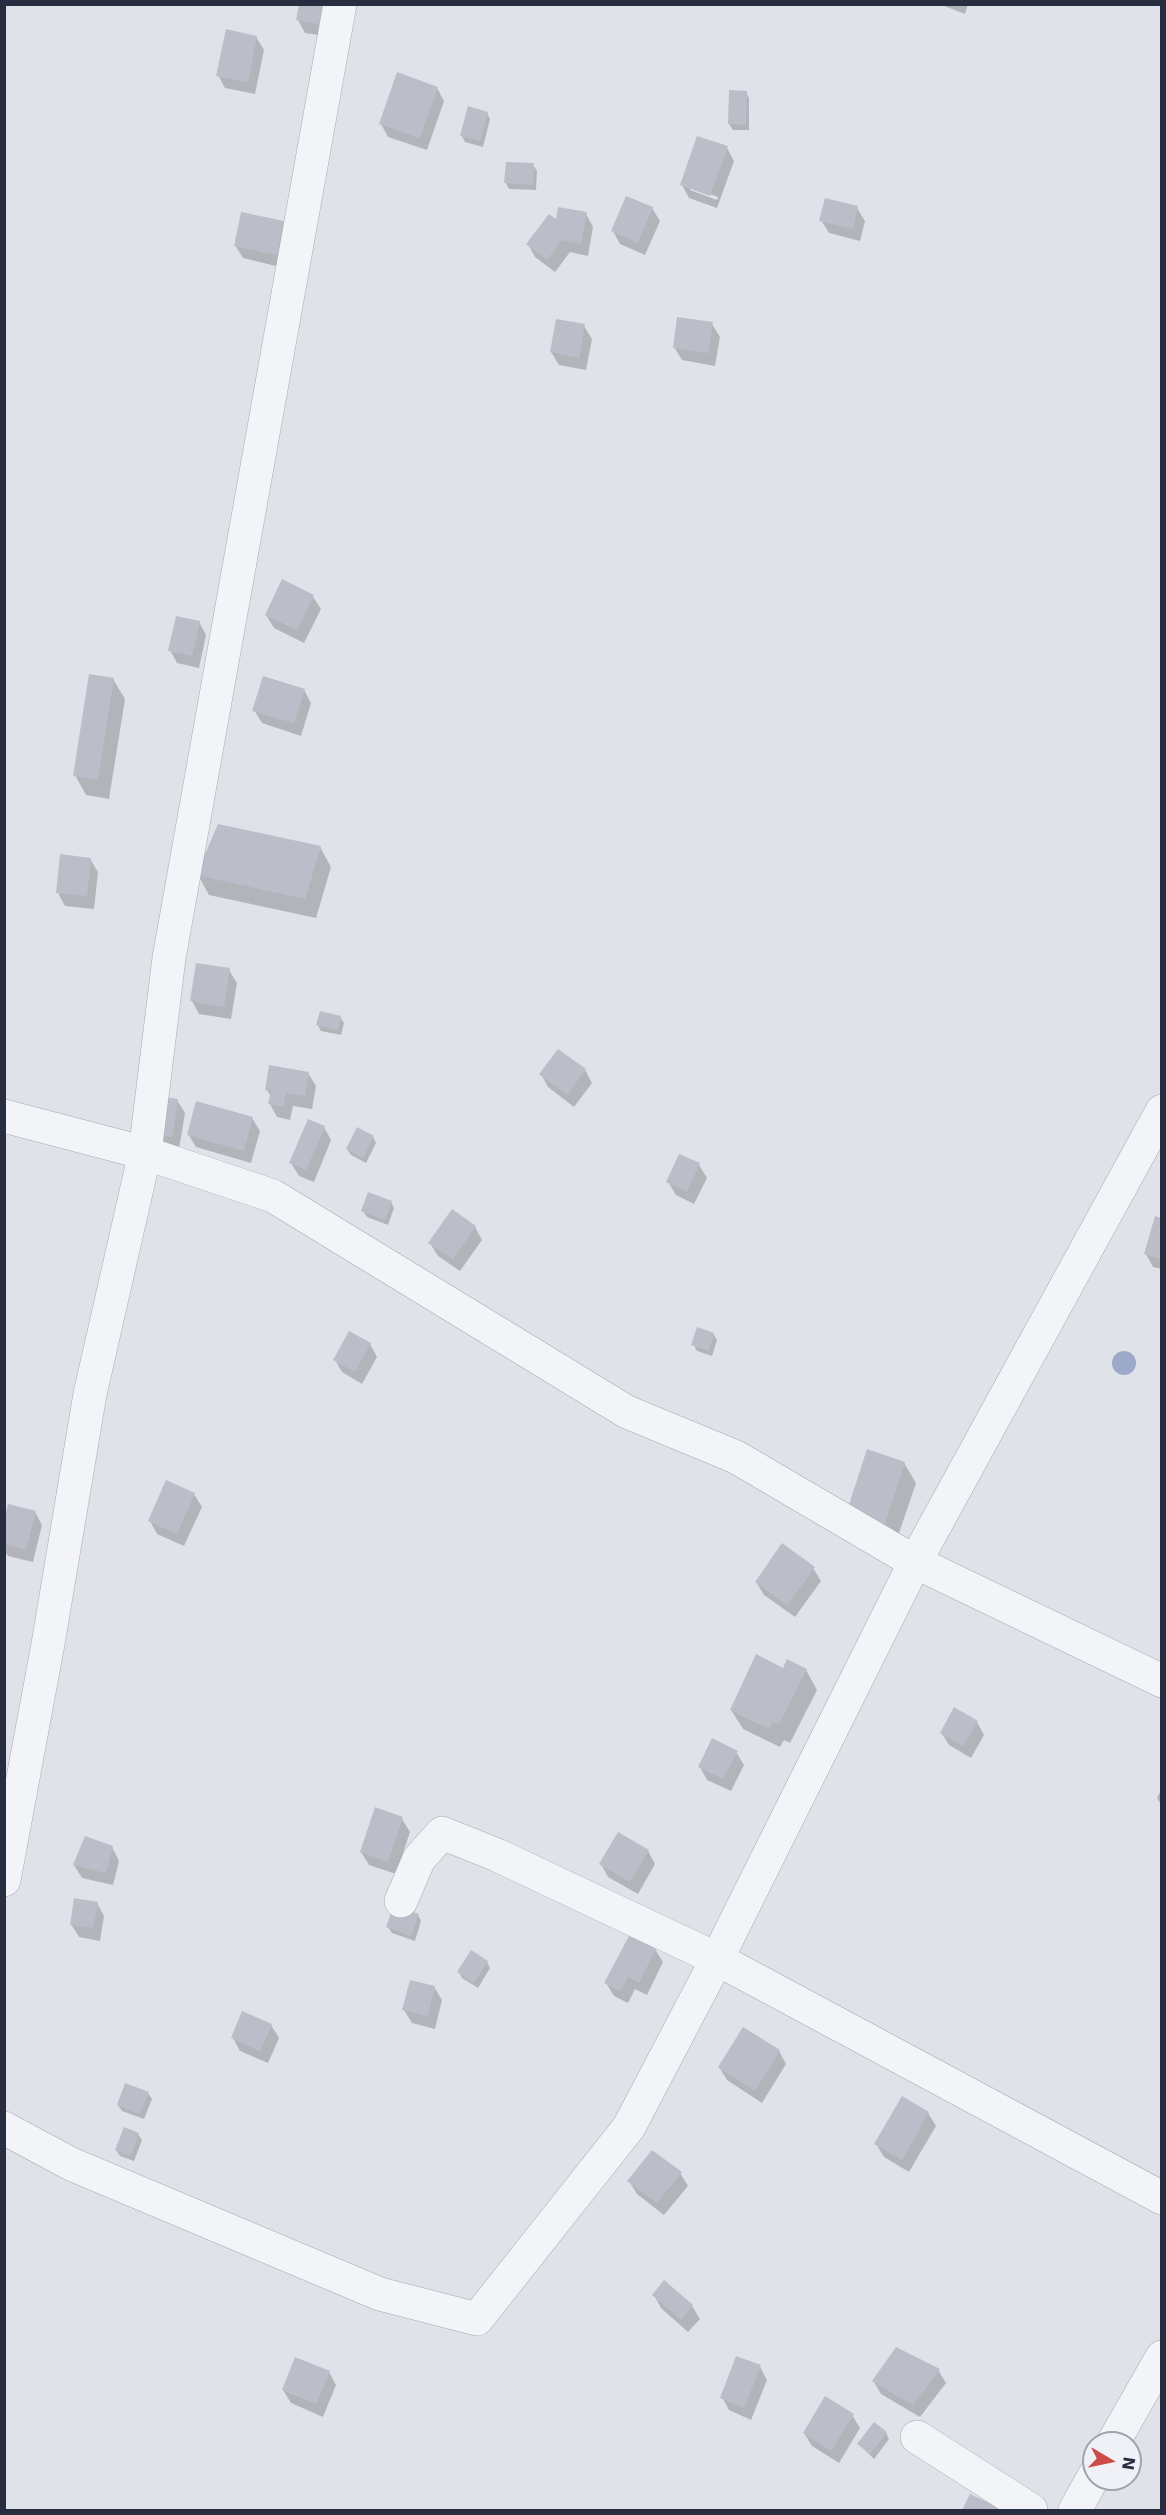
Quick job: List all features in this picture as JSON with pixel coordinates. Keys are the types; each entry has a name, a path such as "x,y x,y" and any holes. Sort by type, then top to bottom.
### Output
{"street":[{"path":"4,1880 48,1644 90,1394 145,1153 169,957 340,4"},
{"path":"4,2128 71,2164 380,2294 477,2319 629,2127 717,1959 915,1562 1161,1111"},
{"path":"4,1116 145,1153 273,1197 627,1412 736,1457 915,1562 1161,1681"},
{"path":"401,1901 419,1859 442,1833 498,1855 717,1959 1161,2198"},
{"path":"1120,2431 1161,2357"},
{"path":"917,2437 1031,2511"},
{"path":"1075,2511 1086,2491"}],"water":[{"path":"1124,1351 1133,1354 1136,1363 1133,1372 1124,1375 1115,1372 1112,1363 1115,1354"}],"building":[{"path":"299,4 328,4 325,25 296,20"},
{"path":"226,29 257,36 248,82 216,76"},
{"path":"397,72 438,87 420,138 379,124"},
{"path":"729,90 747,91 746,125 728,124"},
{"path":"468,106 488,112 480,141 460,136"},
{"path":"697,136 728,146 710,196 680,185"},
{"path":"506,162 534,163 533,185 504,183"},
{"path":"626,196 653,207 638,243 611,231"},
{"path":"825,198 858,206 853,229 819,221"},
{"path":"558,207 587,212 581,244 562,240 547,260 526,244 549,214 556,219"},
{"path":"241,212 284,221 277,255 234,246"},
{"path":"677,317 713,322 708,353 673,348"},
{"path":"556,319 585,324 579,358 550,352"},
{"path":"282,579 314,595 297,630 265,615"},
{"path":"176,616 200,621 192,656 168,651"},
{"path":"89,674 114,678 98,780 73,776"},
{"path":"263,676 305,689 294,723 252,711"},
{"path":"218,824 321,846 305,899 196,875"},
{"path":"60,854 91,858 87,896 56,893"},
{"path":"196,963 230,968 224,1007 190,1001"},
{"path":"320,1011 341,1016 338,1030 316,1025"},
{"path":"558,1049 586,1069 567,1095 539,1074"},
{"path":"269,1065 309,1072 305,1096 286,1093 283,1107 268,1104 271,1091 265,1090"},
{"path":"159,1096 178,1099 172,1137 153,1134"},
{"path":"196,1101 253,1117 244,1151 187,1135"},
{"path":"308,1119 325,1126 306,1170 289,1163"},
{"path":"357,1127 374,1136 363,1158 346,1149"},
{"path":"679,1154 700,1163 687,1192 666,1182"},
{"path":"368,1192 392,1201 385,1220 361,1211"},
{"path":"452,1209 476,1226 453,1259 428,1243"},
{"path":"1155,1216 1162,1218 1162,1259 1144,1254"},
{"path":"697,1327 714,1333 709,1351 691,1345"},
{"path":"349,1331 371,1343 355,1372 333,1360"},
{"path":"867,1449 905,1462 883,1529 845,1517"},
{"path":"166,1480 195,1493 177,1534 148,1521"},
{"path":"8,1504 36,1511 26,1550 4,1544 4,1520"},
{"path":"782,1543 815,1567 787,1605 755,1582"},
{"path":"756,1654 783,1668 787,1659 807,1669 779,1724 773,1721 769,1729 730,1710"},
{"path":"954,1707 978,1721 963,1746 940,1733"},
{"path":"712,1738 738,1751 723,1779 698,1767"},
{"path":"375,1807 403,1817 388,1862 360,1852"},
{"path":"618,1832 649,1850 630,1882 599,1864"},
{"path":"85,1836 113,1846 106,1873 73,1865"},
{"path":"74,1898 98,1902 93,1928 70,1925"},
{"path":"394,1905 419,1914 411,1936 386,1927"},
{"path":"630,1934 656,1948 639,1983 628,1977 621,1991 604,1983"},
{"path":"471,1950 488,1961 474,1983 457,1972"},
{"path":"410,1980 435,1986 428,2016 402,2010"},
{"path":"242,2011 272,2024 260,2051 231,2038"},
{"path":"743,2027 780,2050 755,2091 718,2067"},
{"path":"125,2083 149,2092 140,2114 117,2105"},
{"path":"902,2096 929,2112 902,2160 874,2144"},
{"path":"124,2127 139,2133 131,2156 115,2150"},
{"path":"652,2150 682,2172 657,2203 627,2181"},
{"path":"664,2280 693,2305 681,2320 652,2295"},
{"path":"896,2347 940,2369 913,2405 872,2381"},
{"path":"736,2356 761,2365 744,2408 720,2398"},
{"path":"295,2357 330,2371 316,2404 282,2390"},
{"path":"825,2396 854,2414 831,2451 803,2433"},
{"path":"874,2422 887,2432 870,2454 857,2444"},
{"path":"970,2494 1002,2509 962,2510"}]}
